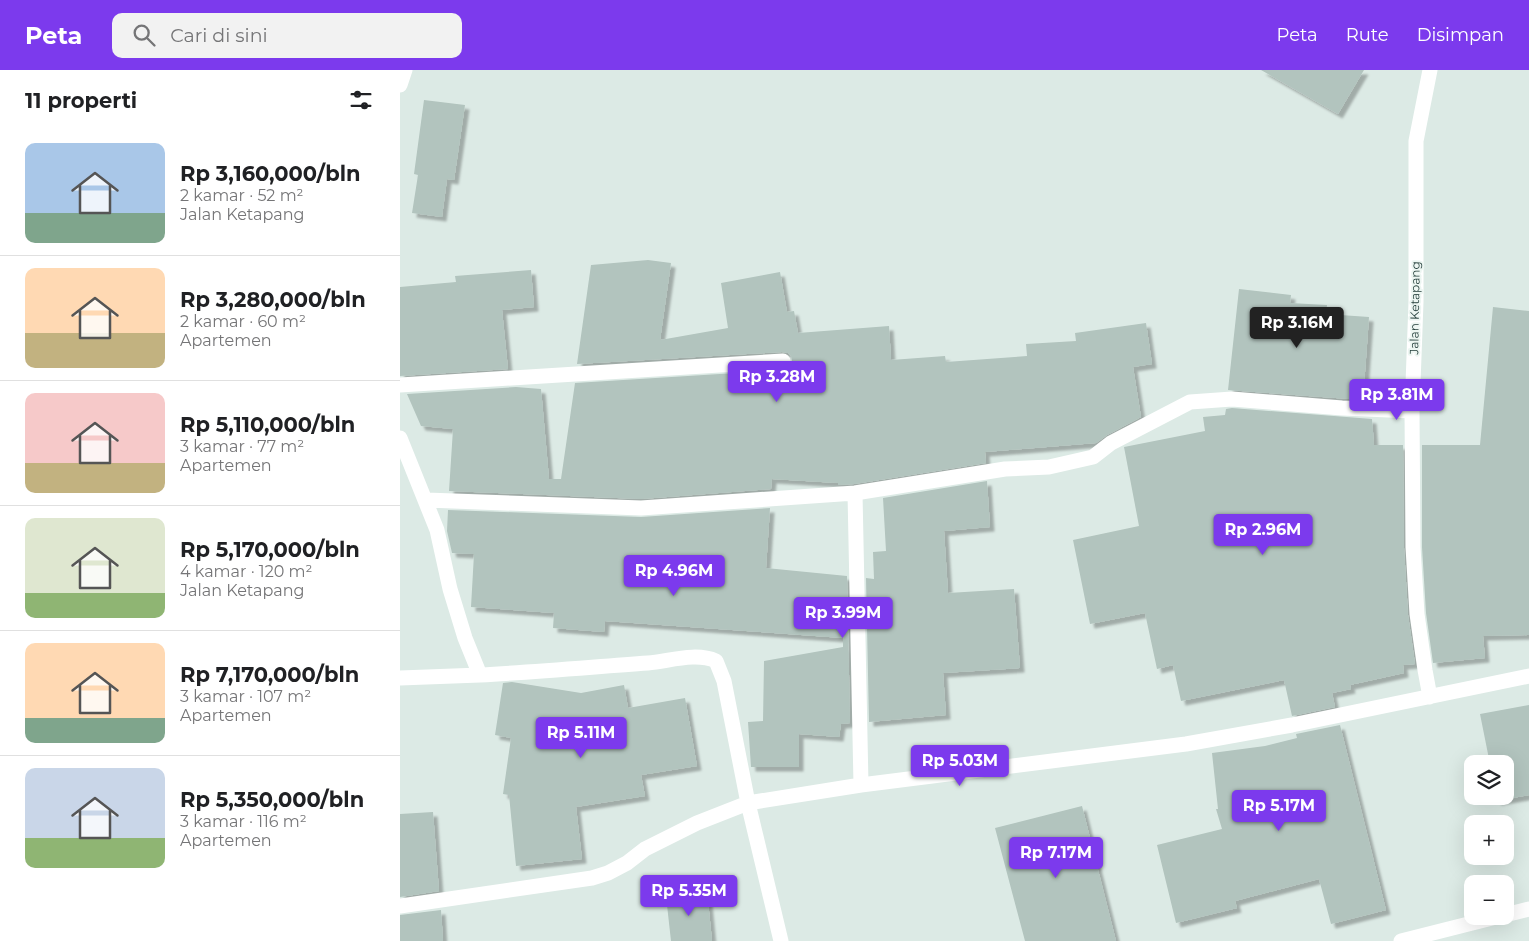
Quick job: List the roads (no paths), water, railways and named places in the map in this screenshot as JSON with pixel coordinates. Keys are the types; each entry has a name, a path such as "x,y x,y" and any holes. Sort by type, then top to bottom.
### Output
{"street":[{"path":"400,85 405,70"},
{"name":"Jalan Ketapang","path":"1430,70 1416,141 1416,302 1412,411 1413,547 1417,614 1430,697"},
{"path":"400,385 783,361"},
{"path":"426,500 641,508 854,493 1004,470 1049,467 1093,457 1110,443 1190,402 1232,399 1342,408 1412,411"},
{"path":"400,438 437,530 450,589 465,638 480,675"},
{"path":"854,493 861,785"},
{"path":"400,678 480,675 656,662 697,657 716,661 724,681 748,803 781,941"},
{"path":"400,906 592,878 608,873 628,863 645,849 697,823 748,803 861,785 1186,744 1292,725 1529,676"},
{"path":"1514,913 1529,909"},
{"path":"1402,941 1465,925"}]}
